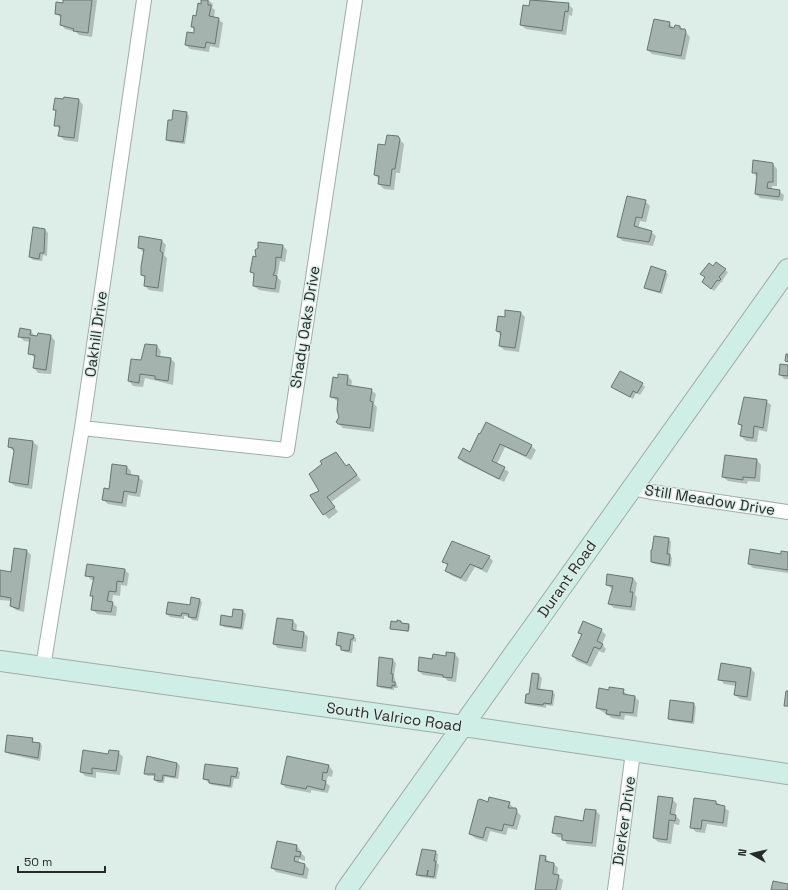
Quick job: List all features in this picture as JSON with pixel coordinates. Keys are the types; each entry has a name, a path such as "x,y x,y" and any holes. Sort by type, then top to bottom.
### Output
{"street":[{"name":"Oakhill Drive","path":"43,667 82,428 144,0"},
{"name":"Shady Oaks Drive","path":"82,428 287,450 355,0"},
{"name":"Durant Road","path":"346,890 788,269"},
{"name":"Still Meadow Drive","path":"632,488 650,492 788,512"},
{"name":"South Valrico Road","path":"0,661 788,774"},
{"name":"Dierker Drive","path":"615,890 633,752"}],"building":[{"path":"63,0 92,0 88,33 73,31 74,29 60,25 61,15 55,14 56,2 63,3"},
{"path":"201,0 208,0 208,5 211,5 209,16 219,18 215,44 206,42 205,48 185,45 187,32 194,33 194,27 191,27 193,15 196,16 198,3 201,4"},
{"path":"530,0 569,3 568,12 565,11 562,31 520,25 523,5 529,6"},
{"path":"654,19 670,22 669,27 674,28 675,25 680,26 680,29 685,29 686,32 681,56 647,50"},
{"path":"64,97 79,99 74,138 58,136 60,126 54,126 56,110 53,110 55,98 63,99"},
{"path":"173,110 187,112 183,142 166,140 168,120 172,120"},
{"path":"387,135 398,136 400,139 395,169 392,169 390,186 378,184 379,176 374,175 378,144 385,145"},
{"path":"753,160 773,163 773,182 768,182 767,188 780,190 779,197 755,194 757,173 752,173"},
{"path":"627,196 646,200 642,218 636,217 634,226 652,231 649,242 617,237"},
{"path":"33,227 45,229 44,253 40,253 39,259 29,257"},
{"path":"139,236 162,240 160,251 163,253 158,288 144,286 145,276 141,275 141,267 144,249 138,248"},
{"path":"258,242 283,245 281,258 276,257 275,271 273,275 277,276 275,289 253,286 254,273 250,272 253,256 256,257 255,250 258,248"},
{"path":"716,262 726,269 719,277 721,279 719,281 717,280 711,289 702,282 705,277 700,274 709,263 713,266"},
{"path":"651,266 666,271 660,292 644,288"},
{"path":"505,310 521,312 515,348 499,346 501,332 496,331 498,316 505,317"},
{"path":"20,328 31,330 30,335 37,336 38,333 51,335 46,370 33,368 35,355 28,354 30,338 18,337"},
{"path":"145,344 157,345 156,356 171,358 168,381 155,379 155,376 140,374 139,383 128,381 131,359 141,360"},
{"path":"786,354 788,354 788,362 785,361"},
{"path":"780,364 788,365 788,376 779,375"},
{"path":"620,371 643,383 637,393 633,391 630,397 611,387"},
{"path":"338,374 348,375 347,385 372,389 370,401 373,402 370,428 338,424 336,422 339,417 337,410 338,398 330,397 333,377 338,378"},
{"path":"744,397 767,400 763,428 754,426 753,438 740,436 742,425 738,424"},
{"path":"486,422 532,445 526,456 500,444 492,461 505,467 499,479 458,458 463,448 470,452"},
{"path":"9,438 33,441 28,485 9,482 14,451 13,448 8,447"},
{"path":"336,452 346,466 349,464 357,475 327,497 335,507 323,515 310,495 319,491 309,474 322,464 320,461"},
{"path":"725,455 757,459 755,478 743,477 743,480 722,477"},
{"path":"112,464 127,466 126,474 139,476 136,493 124,491 122,503 102,500 104,488 109,489"},
{"path":"654,536 669,538 667,554 670,554 669,565 651,562 651,550"},
{"path":"452,541 490,556 482,569 470,564 461,578 445,571 448,564 442,562"},
{"path":"14,548 27,550 19,609 10,606 11,598 0,596 0,570 11,572"},
{"path":"750,549 781,554 781,551 788,552 788,570 748,564"},
{"path":"87,564 125,569 123,582 117,581 116,592 109,591 107,601 113,602 111,612 91,610 93,596 90,596 94,577 85,576"},
{"path":"607,574 633,578 630,592 633,592 631,607 608,604 613,586 606,585"},
{"path":"191,597 200,599 196,618 188,617 189,614 182,613 181,616 166,614 168,602 190,605"},
{"path":"233,609 243,610 241,628 220,625 221,615 232,617"},
{"path":"277,618 293,620 292,630 304,632 302,648 273,644"},
{"path":"397,620 401,621 401,623 409,624 408,631 390,629 391,621 397,622"},
{"path":"583,621 602,629 597,641 603,644 600,649 594,647 587,663 572,656 582,634 578,633"},
{"path":"338,632 354,635 353,639 351,639 349,651 341,650 341,646 336,645"},
{"path":"446,652 455,653 452,678 418,671 419,657 432,659 433,654 446,656"},
{"path":"379,657 393,659 391,674 393,674 392,682 395,682 395,686 392,685 392,688 377,686"},
{"path":"721,663 751,668 747,697 734,695 736,682 718,680"},
{"path":"532,673 539,674 537,689 553,691 551,704 544,703 543,705 525,703 526,694 529,694"},
{"path":"609,687 624,689 623,694 635,696 633,713 620,712 620,716 606,714 607,710 596,708 599,688 609,690"},
{"path":"786,691 788,691 788,706 784,706"},
{"path":"670,700 694,703 692,722 668,719"},
{"path":"7,735 33,738 32,742 40,743 38,758 5,752"},
{"path":"83,750 108,754 109,750 119,751 116,771 92,768 92,774 80,772"},
{"path":"147,756 177,763 175,777 163,775 162,781 154,780 155,774 144,774"},
{"path":"287,756 329,765 327,773 323,772 322,780 326,781 324,790 307,786 306,789 281,784"},
{"path":"205,764 238,768 236,777 231,776 230,786 209,783 209,780 203,779"},
{"path":"658,796 673,798 670,814 676,815 675,821 669,820 667,840 653,838"},
{"path":"489,797 510,802 508,808 516,808 517,811 513,826 504,824 502,831 486,827 483,838 469,834 478,800 480,799 488,802"},
{"path":"694,798 716,801 716,804 725,806 723,823 702,820 701,829 690,828"},
{"path":"585,809 596,810 592,843 562,840 562,834 552,833 555,816 583,821"},
{"path":"277,841 297,845 296,851 301,852 300,857 295,856 294,861 305,864 303,875 271,868"},
{"path":"422,849 436,851 434,861 436,861 434,877 416,875"},
{"path":"540,855 546,856 545,861 554,863 553,874 559,875 556,890 535,890"},
{"path":"773,881 788,884 788,890 771,890"}]}
